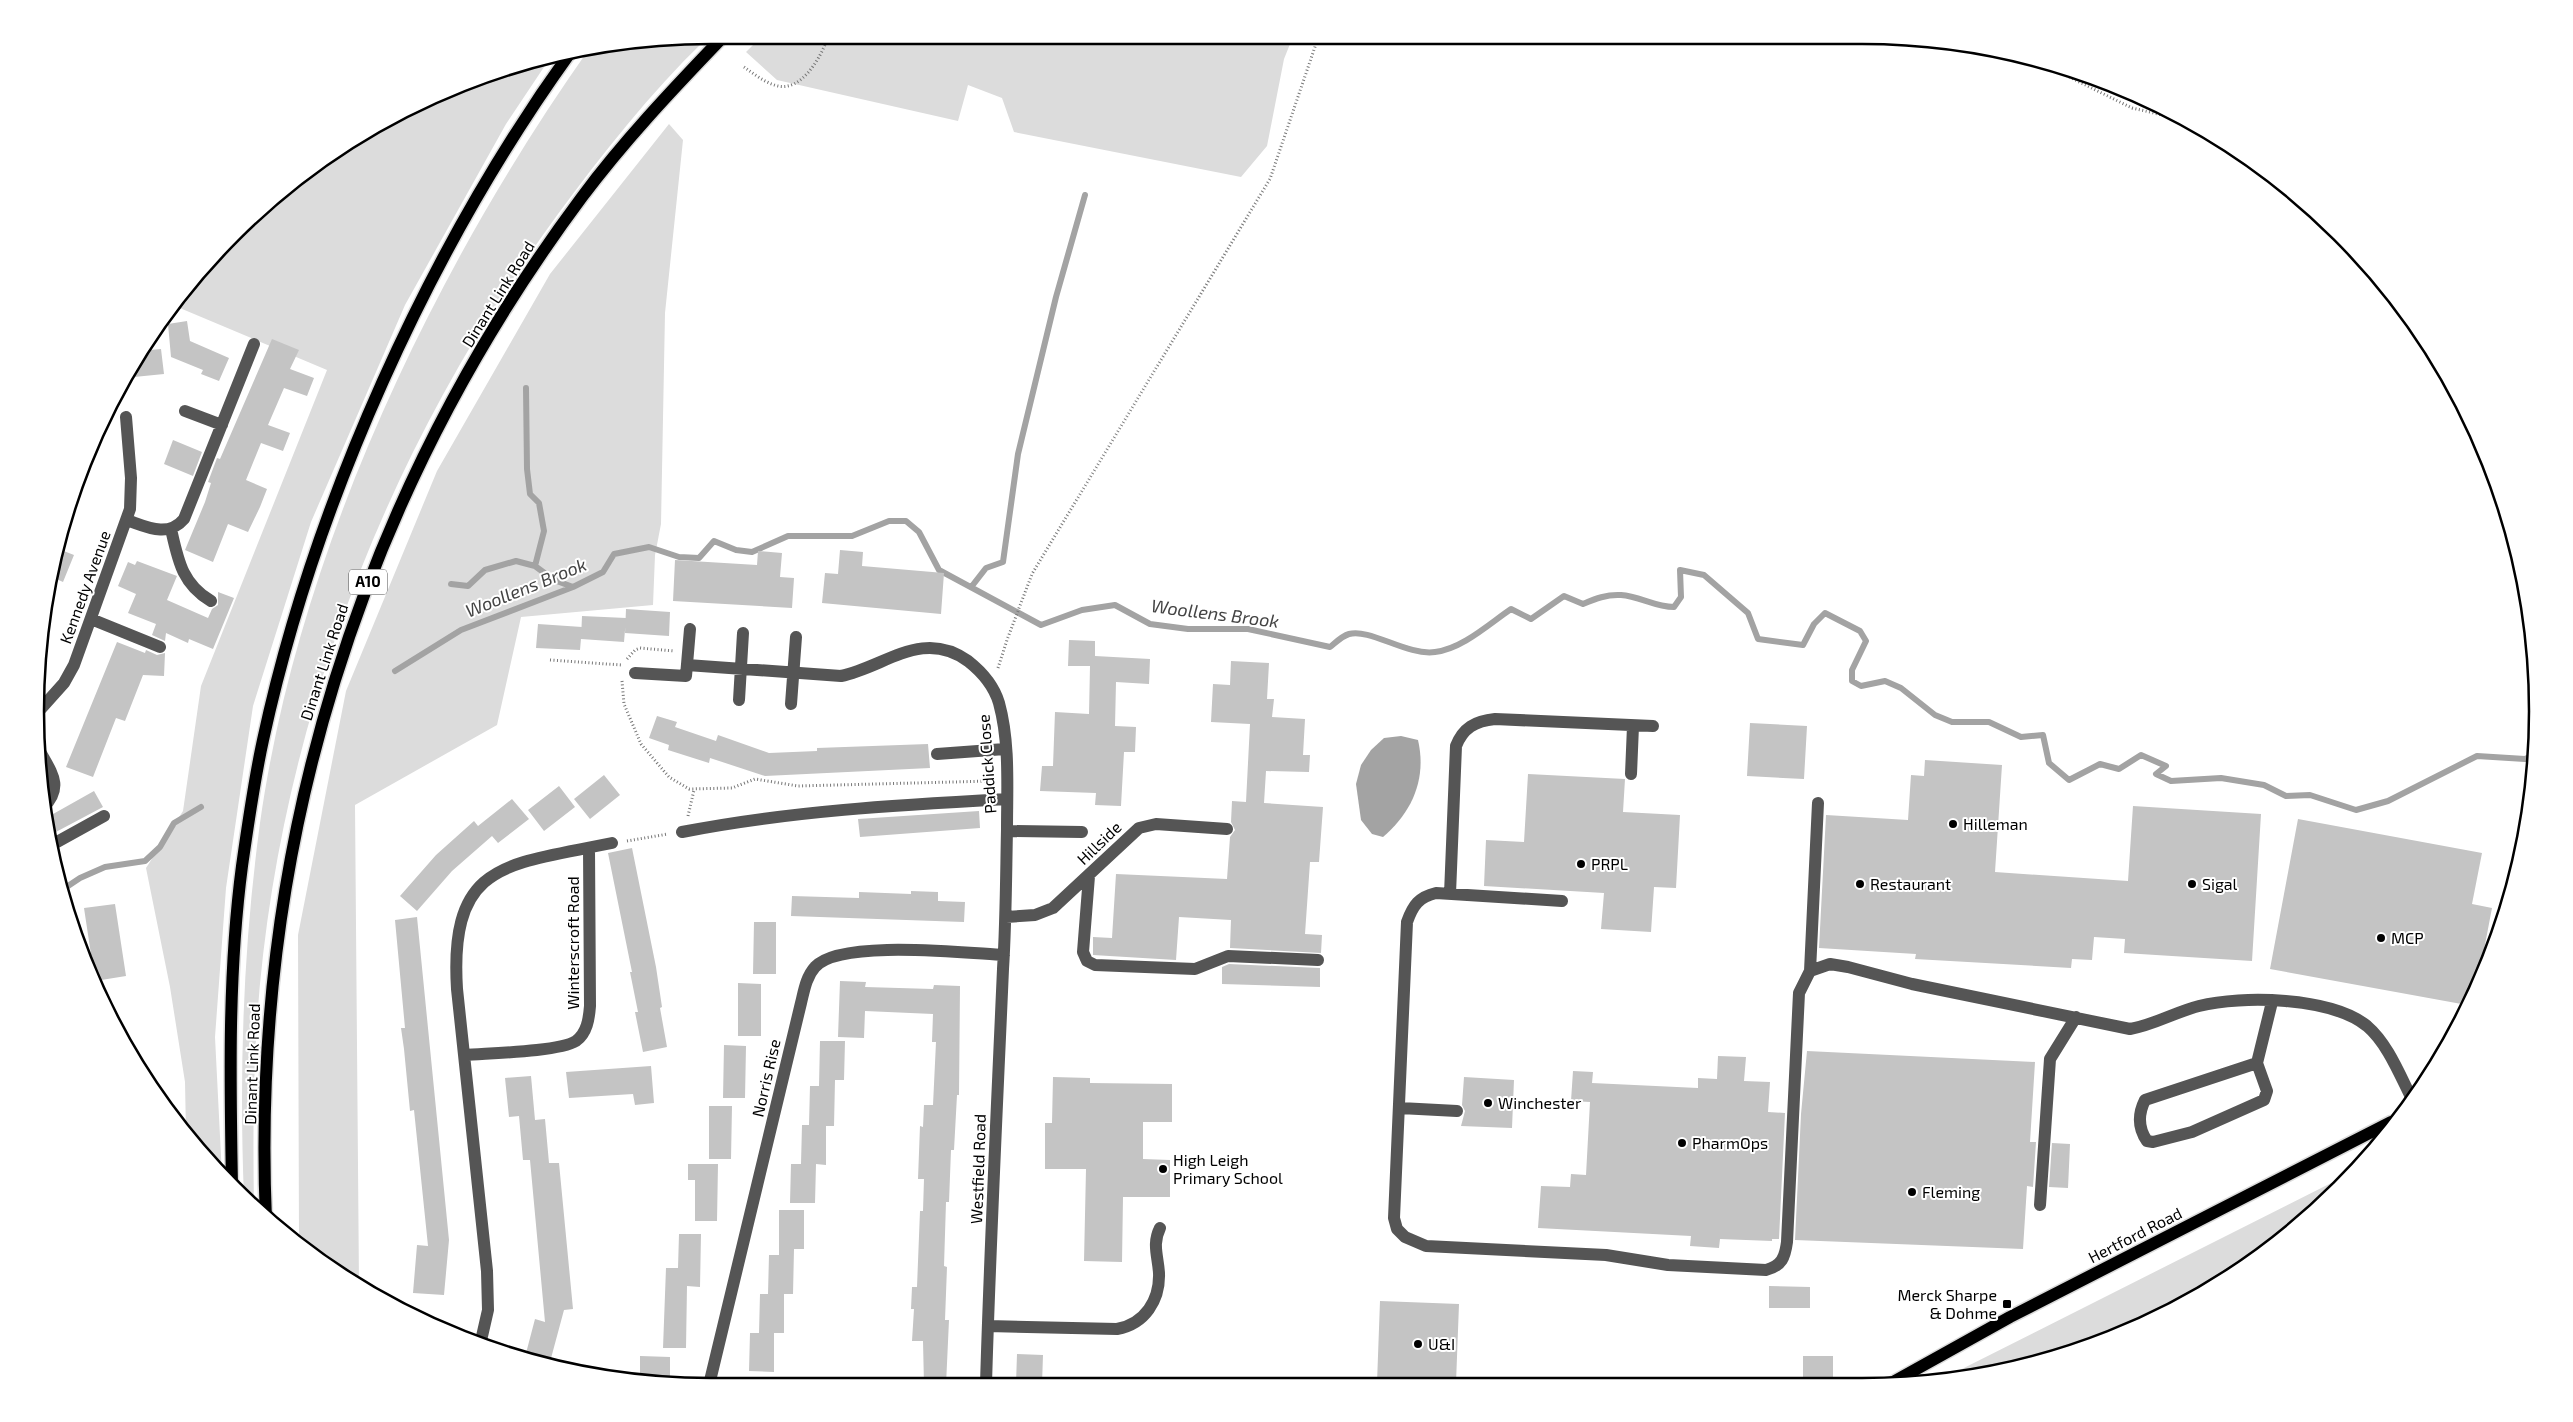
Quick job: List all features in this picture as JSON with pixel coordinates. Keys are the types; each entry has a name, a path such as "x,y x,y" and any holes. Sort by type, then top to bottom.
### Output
{"main road":[{"name":"Dinant Link Road","path":"266,1208 268,1024 276,945 298,812 321,720 352,622 383,541 425,450 447,410 498,323 540,257 583,196 642,126 716,44"},
{"name":"Dinant Link Road","path":"232,1175 230,1082 232,1005 242,869 262,741 300,599 363,427 431,283 483,187 565,60"},
{"name":"Hertford Road","path":"1902,1377 2010,1317 2384,1126"}],"street":[{"path":"211,601 193,588 187,580 171,529 178,526 188,512 254,344"},
{"path":"186,411 222,425"},
{"name":"Kennedy Avenue","path":"44,705 64,683 74,665 127,520 132,489 126,417"},
{"name":"Kennedy Avenue","path":"127,520 157,529 171,529"},
{"path":"91,620 160,647"},
{"path":"629,672 686,676 690,629"},
{"path":"739,700 743,633"},
{"path":"791,704 796,637"},
{"name":"Paddick Close","path":"688,659 741,669 840,676 853,673 912,649 930,648 963,658 978,669 993,687 999,702 1005,749 1007,831 1004,955"},
{"path":"1450,894 1456,746 1465,730 1477,722 1495,719 1653,726"},
{"path":"1632,774 1633,726"},
{"path":"937,754 1005,749"},
{"path":"46,765 55,784 54,797 50,801"},
{"path":"685,832 800,813 1007,799"},
{"path":"1562,901 1436,893 1417,900 1411,909 1407,922 1394,1218 1397,1229 1415,1243 1426,1246 1606,1255 1668,1266 1766,1270 1775,1268 1783,1262 1787,1242 1799,993 1810,971 1818,803"},
{"path":"57,842 104,816"},
{"name":"Hillside","path":"1006,917 1022,917 1046,912 1063,902 1132,834 1148,824 1227,829"},
{"path":"1007,831 1082,832"},
{"name":"Winterscroft Road","path":"482,1337 488,1310 488,1279 455,962 459,926 470,898 487,879 504,868 531,859 612,843"},
{"name":"Winterscroft Road","path":"465,1055 562,1046 577,1040 582,1034 589,1017 590,999 589,848"},
{"path":"1089,876 1083,952 1087,960 1095,965 1195,968 1228,956 1318,960"},
{"name":"Norris Rise","path":"711,1378 800,1003 807,980 815,967 826,959 854,952 1004,955"},
{"name":"Westfield Road","path":"986,1378 1004,955"},
{"path":"1810,971 1830,964 1848,967 1912,984 2130,1029 2145,1026 2201,1005 2250,1001 2294,1002 2356,1018 2368,1026 2385,1048 2409,1093"},
{"path":"2257,1063 2144,1100 2139,1111 2141,1132 2147,1141 2153,1142 2192,1132 2264,1100 2267,1091 2257,1063 2272,1002"},
{"path":"2040,1205 2050,1059 2076,1018"},
{"path":"1400,1108 1457,1110"},
{"path":"988,1326 1117,1329 1136,1323 1150,1308 1157,1295 1159,1273 1155,1248 1160,1228"}],"path":[{"path":"744,67 768,82 781,87 803,78 816,62 826,44"},
{"path":"993,687 1006,640 1032,574 1270,179 1316,44"},
{"path":"2069,77 2132,108 2159,114"},
{"path":"623,665 630,655 640,648 688,659"},
{"path":"550,660 623,665 629,672"},
{"path":"622,677 624,704 641,744 669,777 681,786 694,790 732,788 755,779 798,786 1007,780"},
{"path":"612,843 685,832 689,805 694,790"}],"shaded area":[{"path":"701,44 665,81 610,146 558,214 497,304 441,398 392,495 351,596 316,699 288,805 269,912 257,1021 254,1197 244,1187 242,1057 246,963 260,823 279,721 306,619 340,518 380,418 426,320 477,225 532,135 584,56 624,49"},
{"path":"754,44 1290,44 1284,59 1267,146 1241,177 1014,132 1002,98 968,85 958,121 777,80 746,52"},
{"path":"546,64 506,124 405,305 311,522 253,706 226,888 215,1037 221,1164 186,1122 185,1082 170,987 146,868 183,811 201,686 327,370 180,308 209,271 239,239 271,209 340,156 377,133 456,95 497,79"},
{"path":"669,124 683,140 665,313 661,524 655,555 653,605 521,617 497,725 355,805 359,1278 299,1235 298,935 346,691 437,471 550,274"},
{"path":"1401,736 1418,740 1420,754 1419,781 1415,794 1402,817 1383,837 1372,834 1361,820 1356,784 1361,765 1371,750 1384,738"},
{"path":"2337,1180 2302,1213 2233,1266 2196,1289 2157,1309 2076,1343 2035,1356 1957,1372"}],"building":[{"path":"187,321 190,341 229,358 219,381 201,374 203,370 171,357 168,324"},
{"path":"272,339 299,350 290,369 314,378 307,396 284,388 268,425 290,433 283,451 261,443 246,480 267,489 260,507 248,532 228,524 213,562 185,550 205,502 211,483 208,482 217,458 220,459"},
{"path":"161,349 164,374 133,377 133,377 150,350"},
{"path":"173,440 202,452 193,476 164,464"},
{"path":"840,550 863,552 862,566 944,573 941,614 822,603 825,573 838,574"},
{"path":"63,551 74,555 63,582 57,579"},
{"path":"758,551 782,553 780,577 794,578 792,608 673,601 675,560 757,565"},
{"path":"137,561 177,576 167,600 208,618 212,609 218,605 218,592 234,598 213,649 189,639 188,643 166,633 165,641 152,635 156,624 128,613 136,594 118,586 128,562 135,565"},
{"path":"626,609 670,612 669,636 625,633"},
{"path":"582,616 626,618 624,642 581,639"},
{"path":"538,624 582,627 580,650 536,648"},
{"path":"1069,640 1095,641 1095,656 1150,659 1149,684 1116,682 1115,726 1136,727 1135,752 1124,752 1121,806 1095,805 1096,793 1040,791 1042,766 1053,766 1055,712 1089,714 1090,666 1068,666"},
{"path":"117,642 145,653 146,650 157,655 165,653 164,676 143,675 125,721 116,718 93,777 66,767"},
{"path":"1231,661 1269,663 1267,699 1274,699 1272,717 1305,719 1303,755 1310,755 1309,772 1266,771 1264,803 1323,807 1319,862 1310,862 1305,934 1322,935 1321,953 1230,948 1231,920 1179,917 1176,960 1093,955 1093,937 1112,938 1116,874 1227,879 1230,837 1235,830 1231,822 1232,801 1246,802 1250,724 1211,722 1213,684 1230,685"},
{"path":"657,716 677,722 675,727 716,741 718,735 769,753 817,751 817,748 928,744 930,768 765,776 710,758 709,763 668,750 669,745 649,738"},
{"path":"1750,723 1807,726 1804,779 1747,776"},
{"path":"1925,760 2002,765 1995,872 2128,881 2133,806 2261,814 2252,961 2124,953 2125,939 2094,937 2092,960 2072,959 2071,968 1915,959 1916,954 1819,948 1826,815 1908,820 1911,775 1924,776"},
{"name":"PRPL","path":"1528,774 1625,779 1623,812 1680,815 1676,888 1654,887 1651,932 1601,929 1604,893 1484,886 1486,840 1524,842"},
{"path":"604,775 620,795 590,819 574,799"},
{"path":"559,786 575,807 544,831 528,810"},
{"path":"94,791 103,807 55,832 52,815"},
{"path":"512,799 529,819 498,843 492,836 452,871 417,911 400,896 436,855 474,821 478,826"},
{"path":"979,811 980,828 860,837 858,819"},
{"name":"MCP","path":"2298,819 2482,853 2472,904 2492,908 2484,952 2461,1004 2270,969"},
{"path":"632,848 656,967 662,1007 660,1008 667,1047 643,1052 635,1012 638,1012 630,972 632,972 608,853"},
{"path":"911,891 938,892 938,901 965,902 964,922 791,916 792,896 859,898 859,892 911,894"},
{"path":"115,904 126,976 101,980 91,957 84,908"},
{"path":"417,917 449,1240 444,1295 413,1293 417,1245 428,1246 414,1110 410,1111 401,1028 405,1028 395,920"},
{"path":"754,922 776,922 776,974 753,974"},
{"path":"1229,964 1320,968 1320,987 1222,984 1222,967"},
{"path":"840,981 866,982 865,987 933,989 934,985 960,986 959,1095 957,1095 954,1150 951,1150 949,1202 946,1202 944,1266 947,1267 945,1320 949,1320 946,1378 924,1378 923,1341 912,1341 914,1309 911,1309 912,1287 917,1287 920,1211 923,1211 924,1179 918,1179 920,1126 923,1127 924,1105 933,1105 936,1042 932,1042 933,1014 865,1011 864,1038 838,1037"},
{"path":"738,983 761,984 761,1036 738,1036"},
{"path":"820,1041 845,1041 844,1080 835,1080 834,1126 826,1126 826,1165 816,1164 815,1203 790,1203 791,1164 801,1164 802,1125 809,1125 810,1086 819,1086"},
{"path":"724,1045 746,1046 745,1098 723,1098"},
{"name":"Fleming","path":"1807,1051 2035,1062 2030,1142 2036,1142 2033,1187 2027,1186 2023,1249 1795,1240 1801,1114"},
{"name":"PharmOps","path":"1718,1056 1746,1057 1744,1081 1770,1082 1768,1112 1785,1113 1779,1239 1772,1239 1772,1241 1720,1239 1719,1248 1690,1246 1691,1236 1538,1228 1541,1186 1570,1187 1571,1174 1586,1175 1590,1102 1571,1101 1573,1071 1593,1072 1592,1083 1698,1088 1698,1078 1717,1079"},
{"path":"651,1066 654,1103 635,1105 633,1094 569,1098 566,1072"},
{"path":"531,1076 535,1120 545,1119 549,1163 559,1163 573,1309 564,1310 551,1359 526,1352 535,1319 545,1322 530,1160 523,1160 519,1116 509,1117 505,1078"},
{"path":"1053,1077 1090,1078 1090,1083 1172,1084 1172,1122 1143,1122 1143,1159 1170,1160 1170,1197 1123,1197 1122,1262 1084,1261 1086,1169 1045,1169 1045,1123 1052,1123"},
{"name":"Winchester","path":"1464,1077 1514,1080 1512,1128 1461,1126 1465,1111 1462,1105"},
{"path":"709,1106 732,1106 731,1159 709,1159"},
{"path":"2052,1143 2070,1144 2068,1188 2049,1187"},
{"path":"688,1164 718,1164 717,1221 695,1221 695,1180 688,1180"},
{"path":"779,1210 804,1210 804,1249 794,1249 793,1294 784,1294 784,1333 774,1333 774,1372 749,1371 750,1333 759,1333 760,1294 768,1294 769,1255 779,1255"},
{"path":"679,1234 701,1234 700,1287 687,1286 686,1348 663,1348 666,1268 678,1268"},
{"path":"1769,1286 1810,1287 1810,1308 1769,1308"},
{"name":"U&I","path":"1380,1301 1459,1304 1456,1378 1377,1378"},
{"path":"1017,1354 1043,1355 1042,1378 1016,1378"},
{"path":"640,1356 670,1357 670,1377 640,1374"},
{"path":"1803,1356 1833,1356 1833,1378 1803,1378"}],"waterway":[{"path":"972,586 986,568 1003,562 1018,454 1056,297 1085,195"},
{"path":"526,388 527,469 530,494 539,503 544,531 535,566"},
{"name":"Woollens Brook","path":"395,671 461,630 573,587 603,572 614,554 649,547 679,557 699,558 714,541 736,550 752,552 788,536 852,536 889,521 906,521 919,532 939,570 1041,625 1082,610 1115,605 1150,624 1188,629 1248,629 1330,647 1346,635 1358,633 1413,650 1424,652 1445,650 1475,635 1511,609 1531,619 1564,596 1583,604 1606,596 1621,595 1667,607 1674,607 1681,597 1680,570 1704,575 1748,613 1758,639 1803,645 1814,624 1825,613 1860,631 1866,641 1852,670 1852,681 1861,686 1885,681 1901,688 1935,715 1952,722 1989,722 2021,737 2043,735 2049,763 2069,780 2100,764 2119,769 2141,755 2166,766 2156,774 2171,781 2221,778 2264,785 2286,796 2310,795 2356,810 2388,801 2477,756 2528,758"},
{"path":"451,584 468,586 485,570 516,561 535,566 554,580 573,587"},
{"name":"Woollens Brook","path":"67,887 80,878 105,867 145,861 160,847 174,823 201,807"}],"place":[{"name":"Hilleman","path":"1953,824"},
{"name":"PRPL","path":"1581,864"},
{"name":"Restaurant","path":"1860,884"},
{"name":"Sigal","path":"2192,884"},
{"name":"MCP","path":"2381,938"},
{"name":"Winchester","path":"1488,1103"},
{"name":"PharmOps","path":"1682,1143"},
{"name":"High Leigh Primary School","path":"1163,1169"},
{"name":"Fleming","path":"1912,1192"},
{"name":"Merck Sharpe & Dohme","path":"2007,1304"},
{"name":"U&I","path":"1418,1344"}]}
